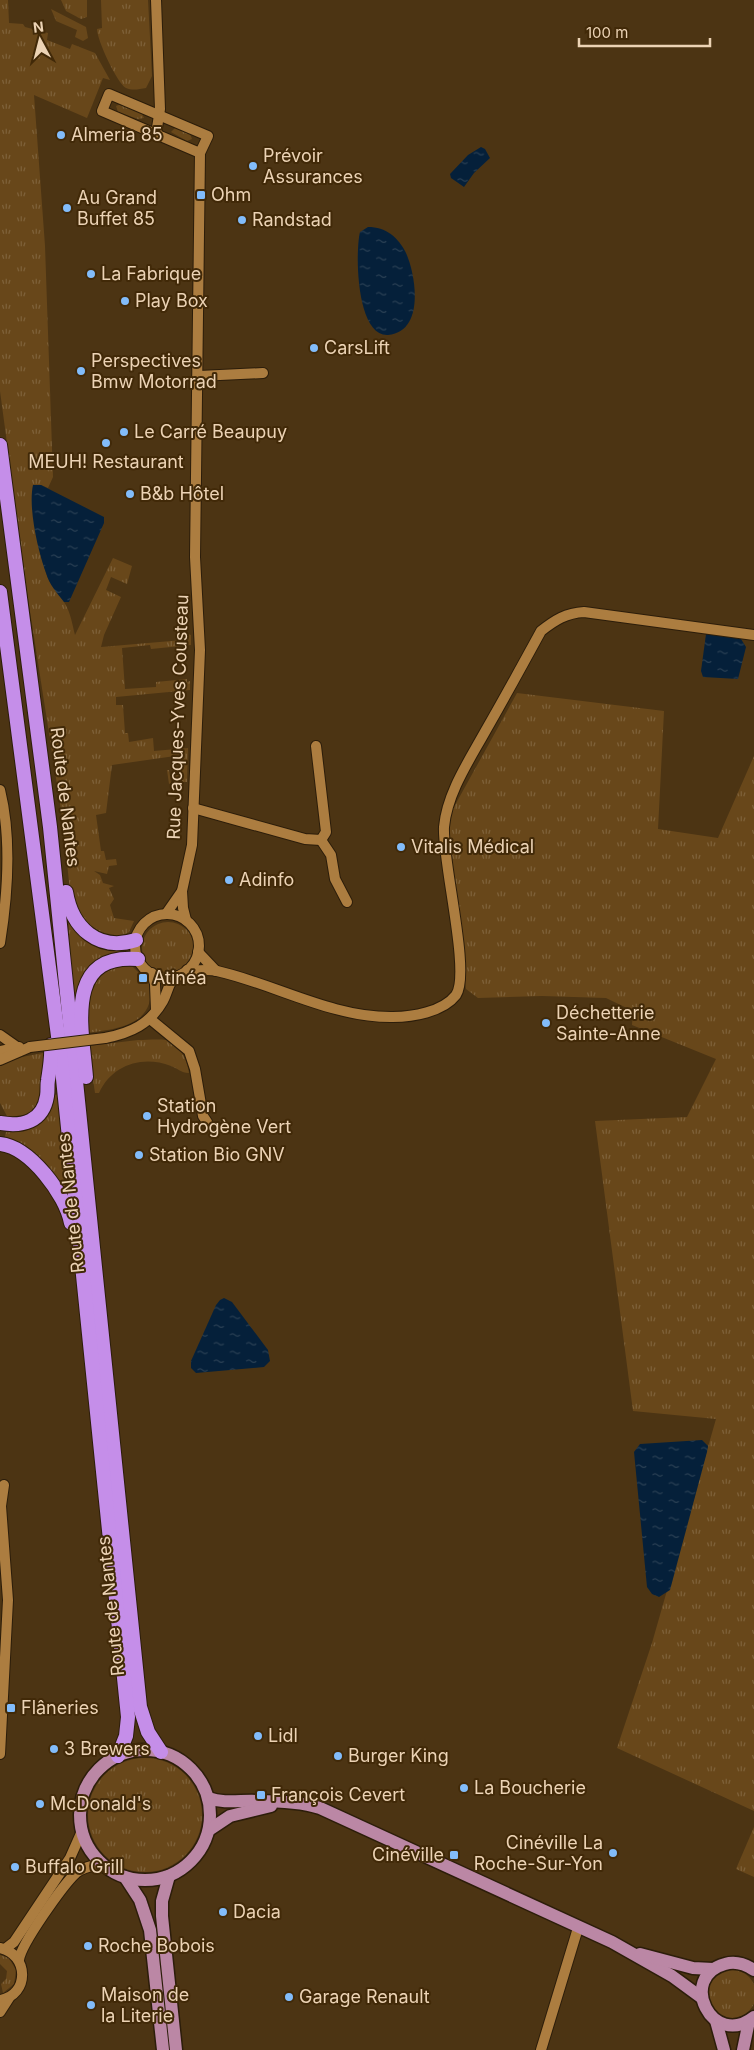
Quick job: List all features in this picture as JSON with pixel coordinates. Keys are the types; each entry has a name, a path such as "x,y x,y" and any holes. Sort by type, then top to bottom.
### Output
{"highway":[{"name":"Route de Nantes","path":"0,445 52,840 140,1707 148,1732 161,1752"},
{"name":"Route de Nantes","path":"0,592 56,1020 84,1278 128,1717 126,1736 118,1756"},
{"path":"52,840 62,855 70,912 82,929 96,938 112,944 136,940"},
{"path":"93,1232 99,1201 81,1002 84,988 91,975 100,965 120,958 138,959"},
{"path":"0,1122 20,1125 28,1123 42,1109 47,1097 52,1061 50,1032 56,1020"},
{"path":"0,1144 10,1146 21,1152 60,1192 69,1210 74,1256 84,1278"}],"main road":[{"path":"140,1750 161,1752 177,1758 191,1769 201,1782 208,1798 209,1830 196,1855 187,1865 169,1876 147,1881 125,1878 101,1864 89,1849 82,1831 80,1813 87,1787 103,1766 118,1756 140,1750"},
{"path":"208,1798 221,1802 298,1803 320,1808 629,1951 684,1983 702,1998"},
{"path":"209,1830 230,1816 281,1803"},
{"path":"169,1876 162,1901 162,1916 178,2050"},
{"path":"125,1878 140,1900 150,1930 162,2050"},
{"path":"629,1951 694,1968 713,1969 729,1963 751,1966"},
{"path":"713,1969 704,1982 702,1998 704,2007 716,2021 724,2050"},
{"path":"716,2021 732,2026 752,2019"},
{"path":"743,2050 752,2019"}],"street":[{"path":"156,0 160,115 156,134"},
{"name":"Rue Jacques-Yves Cousteau","path":"186,920 182,891 192,845 200,650 195,557 199,376 200,153 208,136 109,94 102,111 200,153"},
{"path":"199,376 263,373"},
{"path":"187,970 216,971 326,1006 368,1016 408,1016 429,1012 442,1005 455,996 459,985 460,964 445,849 444,825 448,808 462,774 541,631 555,619 573,613 584,612 754,635"},
{"path":"316,746 326,832 321,840"},
{"path":"0,790 8,835 4,919 0,943"},
{"path":"193,808 305,839 321,840"},
{"path":"321,840 331,855 335,879 347,902"},
{"name":"Rue Jacques-Yves Cousteau","path":"166,914 182,891"},
{"path":"152,974 167,977 175,976 187,970 194,962 198,952 197,934 186,920 166,914 155,916 139,930 136,940 138,959 152,974 156,984 153,1015"},
{"path":"198,952 216,971"},
{"path":"0,1051 17,1047 122,1035 138,1028 153,1015 163,1000 168,985 175,976"},
{"path":"153,1015 189,1051 195,1069 203,1116 207,1122"},
{"path":"0,1035 17,1047"},
{"path":"0,1060 30,1047"},
{"path":"0,1754 8,1600 1,1504 4,1485"},
{"path":"19,1960 2,1949 14,1942 70,1858 82,1831"},
{"path":"0,2012 5,1999 19,1988 22,1982 22,1968 19,1960 20,1950 24,1944 74,1874 89,1866 101,1864"},
{"path":"541,2050 578,1928"}],"green space":[{"path":"0,0 8,0 9,23 23,24 25,27 48,33 47,40 70,49 72,44 95,53 110,80 103,78 87,118 34,95 45,246 53,477 48,488 41,485 32,492 40,553 46,573 68,610 75,635 113,558 132,566 127,584 111,577 106,590 121,597 104,635 101,647 183,640 188,634 191,635 191,645 151,649 150,645 122,648 125,689 156,687 156,682 187,679 187,682 190,681 190,690 116,697 116,705 123,705 125,733 128,733 129,742 153,738 154,751 188,748 187,782 180,782 180,776 170,778 171,783 169,784 167,770 169,770 170,776 180,775 182,755 112,765 106,813 96,815 101,851 104,851 106,860 116,859 117,865 109,866 107,874 94,871 100,875 103,883 114,886 109,888 114,899 110,905 114,918 134,921 129,932 122,936 109,936 94,931 82,924 70,892 63,823 27,592 0,391"},
{"path":"61,0 87,0 87,17 81,19 66,11"},
{"path":"101,0 148,0 152,76 146,88 134,90 126,88 113,70 97,29 102,28"},
{"path":"51,9 86,27 88,38 83,41 75,37 77,30 56,21"},
{"path":"121,104 141,112 144,118 138,119 118,112 116,106"},
{"path":"175,128 190,134 192,139 187,141 171,132"},
{"path":"517,693 664,711 658,829 718,838 754,756 754,1811 617,1748 652,1643 716,1419 633,1411 595,1121 687,1117 716,1059 632,1025 633,1011 606,998 542,996 478,998 466,989 444,825"},
{"path":"69,918 125,946 125,953 104,959 76,1021 68,935"},
{"path":"168,922 178,924 186,930 192,938 194,948 192,958 186,966 178,972 168,974 158,972 150,966 144,958 142,948 144,938 150,930 158,924"},
{"path":"128,962 150,984 150,998 147,1008 141,1016 122,1027 86,1033 86,996 96,975"},
{"path":"138,1040 171,1041 182,1053 189,1073 160,1063 139,1062 120,1069 105,1083 99,1093 95,1093 88,1046"},
{"path":"48,1052 46,1090 29,1119 8,1118 0,1103 0,1065 22,1057"},
{"path":"58,1094 68,1189 60,1186 4,1140 6,1132 24,1131 37,1124 46,1113 52,1096"},
{"path":"145,1758 167,1762 186,1774 198,1793 202,1815 198,1837 186,1856 167,1868 145,1872 123,1868 104,1856 92,1837 88,1815 92,1793 104,1774 123,1762"},
{"path":"754,1827 754,1877 736,1869"},
{"path":"0,1955 9,1958 16,1970 14,1984 3,1993 1,1984 6,1979 7,1971 0,1964"},
{"path":"727,1970 737,1970 749,1977 756,1989 756,1999 749,2011 737,2018 727,2018 719,2014 712,2007 708,1999 708,1989 712,1981 719,1974"}],"water":[{"path":"481,147 485,149 490,158 474,173 464,187 451,178 450,174 468,155"},
{"path":"368,227 386,231 399,242 406,253 413,275 415,301 413,314 408,324 400,332 388,335 377,332 369,323 360,292 358,242 360,232"},
{"path":"33,485 41,485 104,517 104,523 69,602 64,602 54,588 47,577 43,564 33,517"},
{"path":"706,634 741,639 746,647 738,679 703,677 701,671"},
{"path":"224,1298 232,1302 268,1350 270,1361 264,1367 196,1373 191,1368 191,1361 216,1305"},
{"path":"702,1440 708,1446 707,1452 670,1590 659,1597 652,1594 647,1587 634,1452 640,1444"}],"place":[{"name":"Almeria 85","path":"61,135"},
{"name":"Prévoir Assurances","path":"253,166"},
{"name":"Ohm","path":"201,195"},
{"name":"Au Grand Buffet 85","path":"67,208"},
{"name":"Randstad","path":"242,220"},
{"name":"La Fabrique","path":"91,274"},
{"name":"Play Box","path":"125,301"},
{"name":"CarsLift","path":"314,348"},
{"name":"Perspectives Bmw Motorrad","path":"81,371"},
{"name":"Le Carré Beaupuy","path":"124,432"},
{"name":"MEUH! Restaurant","path":"106,443"},
{"name":"B&b Hôtel","path":"130,494"},
{"name":"Vitalis Médical","path":"401,847"},
{"name":"Adinfo","path":"229,880"},
{"name":"Atinéa","path":"143,978"},
{"name":"Déchetterie Sainte-Anne","path":"546,1023"},
{"name":"Station Hydrogène Vert","path":"147,1116"},
{"name":"Station Bio GNV","path":"139,1155"},
{"name":"Flâneries","path":"11,1708"},
{"name":"Lidl","path":"258,1736"},
{"name":"3 Brewers","path":"54,1749"},
{"name":"Burger King","path":"338,1756"},
{"name":"La Boucherie","path":"464,1788"},
{"name":"François Cevert","path":"261,1795"},
{"name":"McDonald's","path":"40,1804"},
{"name":"Cinéville La Roche-Sur-Yon","path":"613,1853"},
{"name":"Cinéville","path":"454,1855"},
{"name":"Buffalo Grill","path":"15,1867"},
{"name":"Dacia","path":"223,1912"},
{"name":"Roche Bobois","path":"88,1946"},
{"name":"Garage Renault","path":"289,1997"},
{"name":"Maison de la Literie","path":"91,2005"}]}
